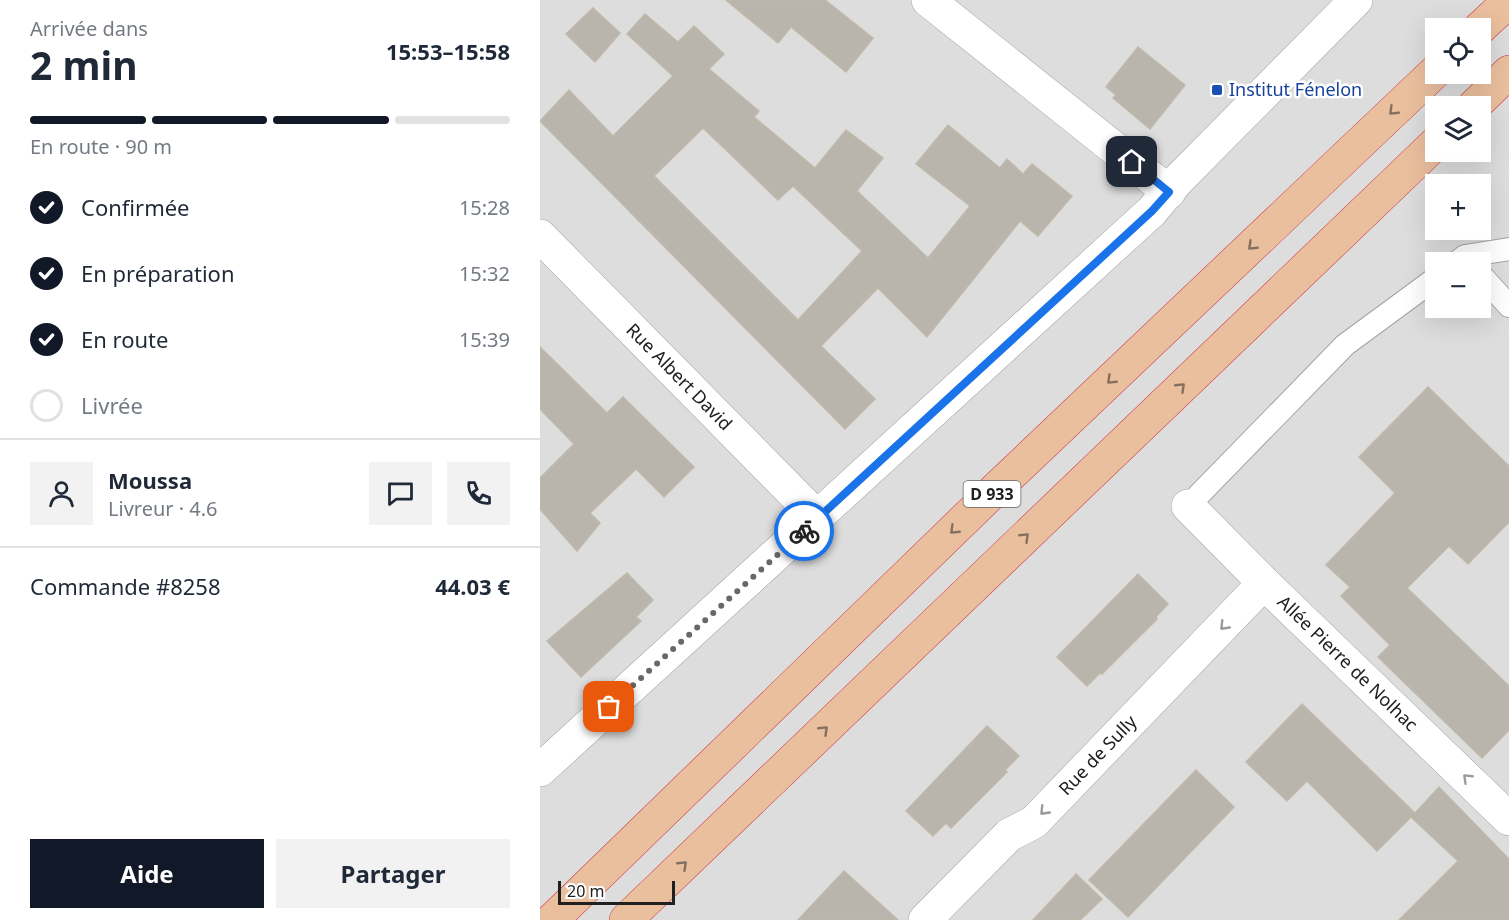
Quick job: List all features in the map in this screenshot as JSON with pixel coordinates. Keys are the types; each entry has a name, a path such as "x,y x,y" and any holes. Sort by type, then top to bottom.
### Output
{"highway":[{"path":"1491,18 1509,1"},
{"path":"1484,96 1509,72"},
{"name":"D 933","path":"552,920 1000,485 1425,81"},
{"name":"D 933","path":"626,920 1425,154"}],"street":[{"path":"928,0 1169,192"},
{"path":"540,770 1152,211 1356,0"},
{"name":"Rue Albert David","path":"540,236 818,518"},
{"name":"Allée Pierre de Nolhac","path":"1188,506 1264,583 1509,819"},
{"name":"Rue de Sully","path":"925,920 1009,835 1034,822 1264,583"}],"lane":[{"path":"1491,253 1509,249"},
{"path":"1188,506 1346,345 1425,286"},
{"path":"1491,286 1509,306"}],"shaded area":[{"path":"540,0 1509,0 1509,920 540,920"}],"building":[{"path":"726,0 825,0 873,38 846,72 791,27 778,43"},
{"path":"593,8 620,33 595,62 566,34"},
{"path":"645,14 678,42 694,26 724,54 709,69 759,111 754,117 815,168 846,130 883,158 857,191 928,258 970,206 916,164 948,125 1000,168 1007,159 1023,174 1032,164 1072,196 1038,236 1020,221 927,337 878,288 821,346 875,399 845,429 540,121 569,90 613,136 673,76 627,34","holes":["703,128 778,200 793,186 862,251 798,320 654,176"]},
{"path":"1138,47 1185,85 1150,129 1113,98 1116,95 1106,87"},
{"path":"540,347 607,413 623,397 694,467 664,497 636,469 590,513 600,523 577,551 540,509 540,478 574,444 540,409"},
{"path":"1428,387 1509,466 1509,522 1468,564 1449,546 1407,588 1509,686 1509,730 1482,758 1378,657 1390,645 1341,596 1350,587 1326,565 1395,493 1359,457"},
{"path":"627,573 653,600 636,617 641,621 581,677 547,641"},
{"path":"1138,574 1168,604 1156,617 1157,619 1087,686 1057,657"},
{"path":"1302,704 1415,813 1439,787 1509,859 1509,920 1399,920 1458,861 1411,817 1377,851 1307,781 1287,801 1246,762"},
{"path":"987,726 1019,756 1005,770 1007,772 951,828 946,823 933,836 906,811"},
{"path":"1196,770 1234,807 1128,917 1089,880"},
{"path":"844,871 898,920 798,920"},
{"path":"1076,874 1102,899 1080,920 1033,920"}],"way so far":[{"path":"609,707 804,531"}],"place":[{"name":"Institut Fénelon","path":"1217,90"}],"route":[{"path":"804,531 1152,211 1169,192 1132,162"}]}
